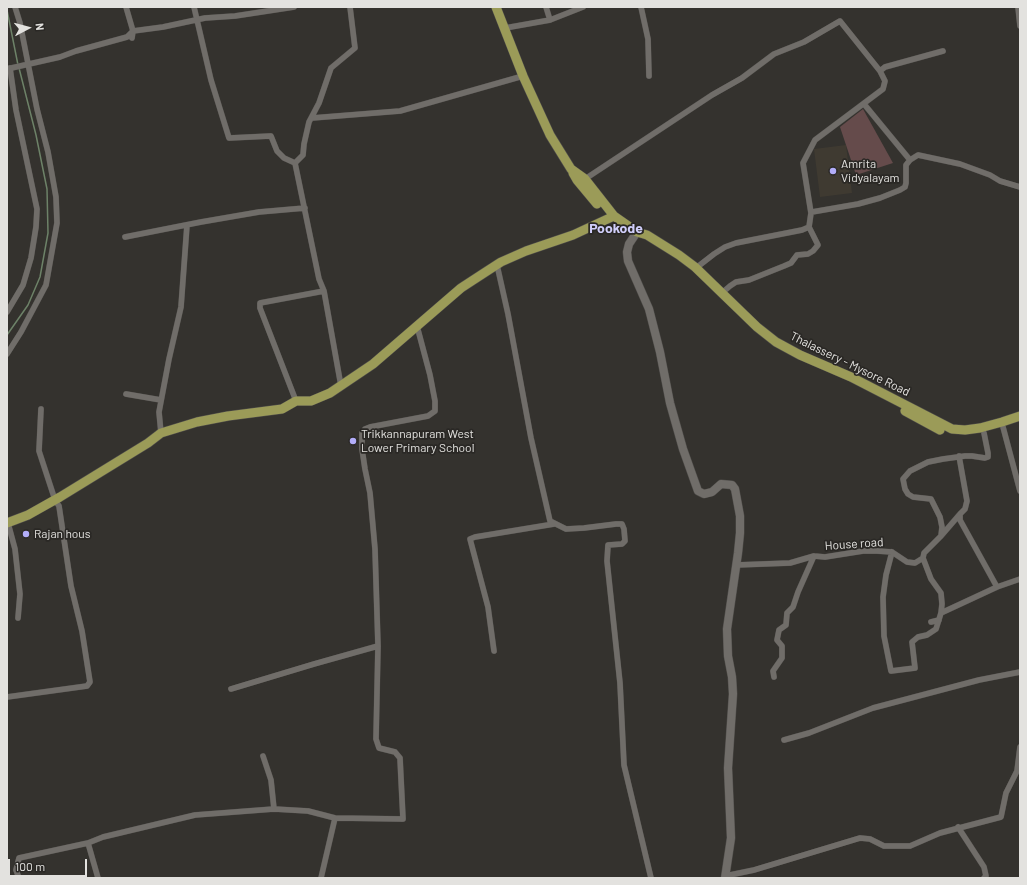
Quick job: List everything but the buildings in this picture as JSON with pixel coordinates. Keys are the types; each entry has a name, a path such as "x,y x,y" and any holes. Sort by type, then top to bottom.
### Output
{"main road":[{"name":"Thalassery - Mysore Road","path":"496,7 522,76 550,135 571,169 585,180 614,216 636,232 647,235 679,255 723,292 757,327 776,342 800,356 851,377 952,429 965,430 980,428 1020,416"},
{"path":"571,169 576,180 587,193 605,212 614,216"},
{"path":"8,523 28,515 55,500 148,443 161,433 197,422 228,416 282,409 296,401 311,401 330,393 373,364 461,288 496,265 526,251 573,235 614,216"},
{"path":"636,232 693,272 713,289 753,330 778,350 793,358 874,394 949,434 967,436 984,433 1020,422"}],"street":[{"path":"7,354 22,332 46,285 58,223 56,197 48,152 26,65 20,23 14,7"},
{"path":"126,7 133,31 132,38"},
{"path":"194,7 212,80 229,138 271,136 277,151 284,158 295,163"},
{"path":"7,312 23,285 31,258 37,209 8,68 60,57 127,37 133,31 163,28 196,19 294,7"},
{"path":"295,163 303,155 307,128 319,103 331,68 355,48 350,7"},
{"path":"546,7 550,20"},
{"path":"505,28 550,20 583,7"},
{"path":"641,7 648,39 650,64 649,76"},
{"path":"1018,7 1020,26"},
{"path":"585,180 712,95 742,78 774,54 804,42 840,21 880,71 885,81 883,89 815,140 803,163 811,213 809,227 818,245 808,254 797,255 791,263 749,280 736,282 723,292"},
{"path":"880,71 885,67 943,51"},
{"path":"312,118 400,111 522,76"},
{"path":"864,104 910,160"},
{"path":"811,213 865,202 900,190 905,187 906,183 906,165 910,160 918,156 937,158 960,164 990,175 1000,181 1020,187"},
{"path":"295,163 319,279 324,291 342,386"},
{"path":"124,237 259,212 305,208"},
{"path":"161,433 159,412 181,307 187,225"},
{"path":"696,268 725,247 802,230 809,227"},
{"path":"636,232 629,244 627,252 628,261 649,309 660,352 670,403 683,449 698,491 704,494 712,492 721,484 732,485 735,489 740,516 740,533 727,629 728,656 732,677 733,694 728,768 731,838 725,877 754,870 860,838 870,839 884,846 910,846 940,833 1001,817 1006,793 1017,771 1020,747"},
{"path":"496,265 508,314 531,438 550,521 566,529 622,524 624,529 625,541 622,544 608,545 607,561 620,683 624,769 633,798 651,878"},
{"path":"296,401 260,308 260,303 324,291"},
{"path":"18,878 16,870 19,858 88,843 103,837 196,816 274,809 308,811 335,818 403,819 400,758 395,752 379,748 376,739 378,646 375,549 370,493 362,449 362,433 370,426 428,416 435,411 433,390 417,326"},
{"path":"126,394 161,400"},
{"path":"7,697 87,686 90,682 82,631 71,586 59,506 55,500 39,451 41,409"},
{"path":"1003,427 1020,491"},
{"path":"942,536 940,517 931,499 913,497 908,494 905,489 903,479 910,471 918,466 943,459 959,456 988,457 984,433"},
{"path":"892,552 907,562 915,563 923,558 924,553 942,536 965,509 967,501 959,456"},
{"path":"960,514 962,524 997,587"},
{"path":"8,523 15,549 20,594 18,618"},
{"path":"494,651 488,607 470,540 475,537 554,524"},
{"name":"House road","path":"774,677 773,671 782,658 782,646 777,640 779,630 786,625 787,612 793,607 814,556 825,558 847,553 870,551 892,552 886,575 883,597 884,636 892,671 915,668 912,642 918,637 927,635 936,630 942,604 941,593 931,580 923,558"},
{"path":"736,565 790,563 814,556"},
{"path":"941,613 997,587 1020,579"},
{"path":"931,622 939,620"},
{"path":"231,689 378,646"},
{"path":"784,740 809,733 873,708 972,682 1020,672"},
{"path":"263,756 271,780 274,809"},
{"path":"321,878 335,818"},
{"path":"958,828 984,867 986,876 984,878"},
{"path":"88,843 98,878"}],"shaded area":[{"path":"863,109 893,163 856,175 840,127"},
{"name":"Amrita Vidyalayam","path":"846,145 852,193 820,197 814,149"}],"waterway":[{"path":"7,10 18,65"},
{"path":"7,335 28,305 40,277 48,233 47,189 36,135 19,68"}],"place":[{"name":"Amrita Vidyalayam","path":"833,171"},
{"name":"Trikkannapuram West Lower Primary School","path":"353,441"},
{"name":"Rajan hous","path":"26,534"}],"district":[{"name":"Pookode","path":"616,228"}]}
